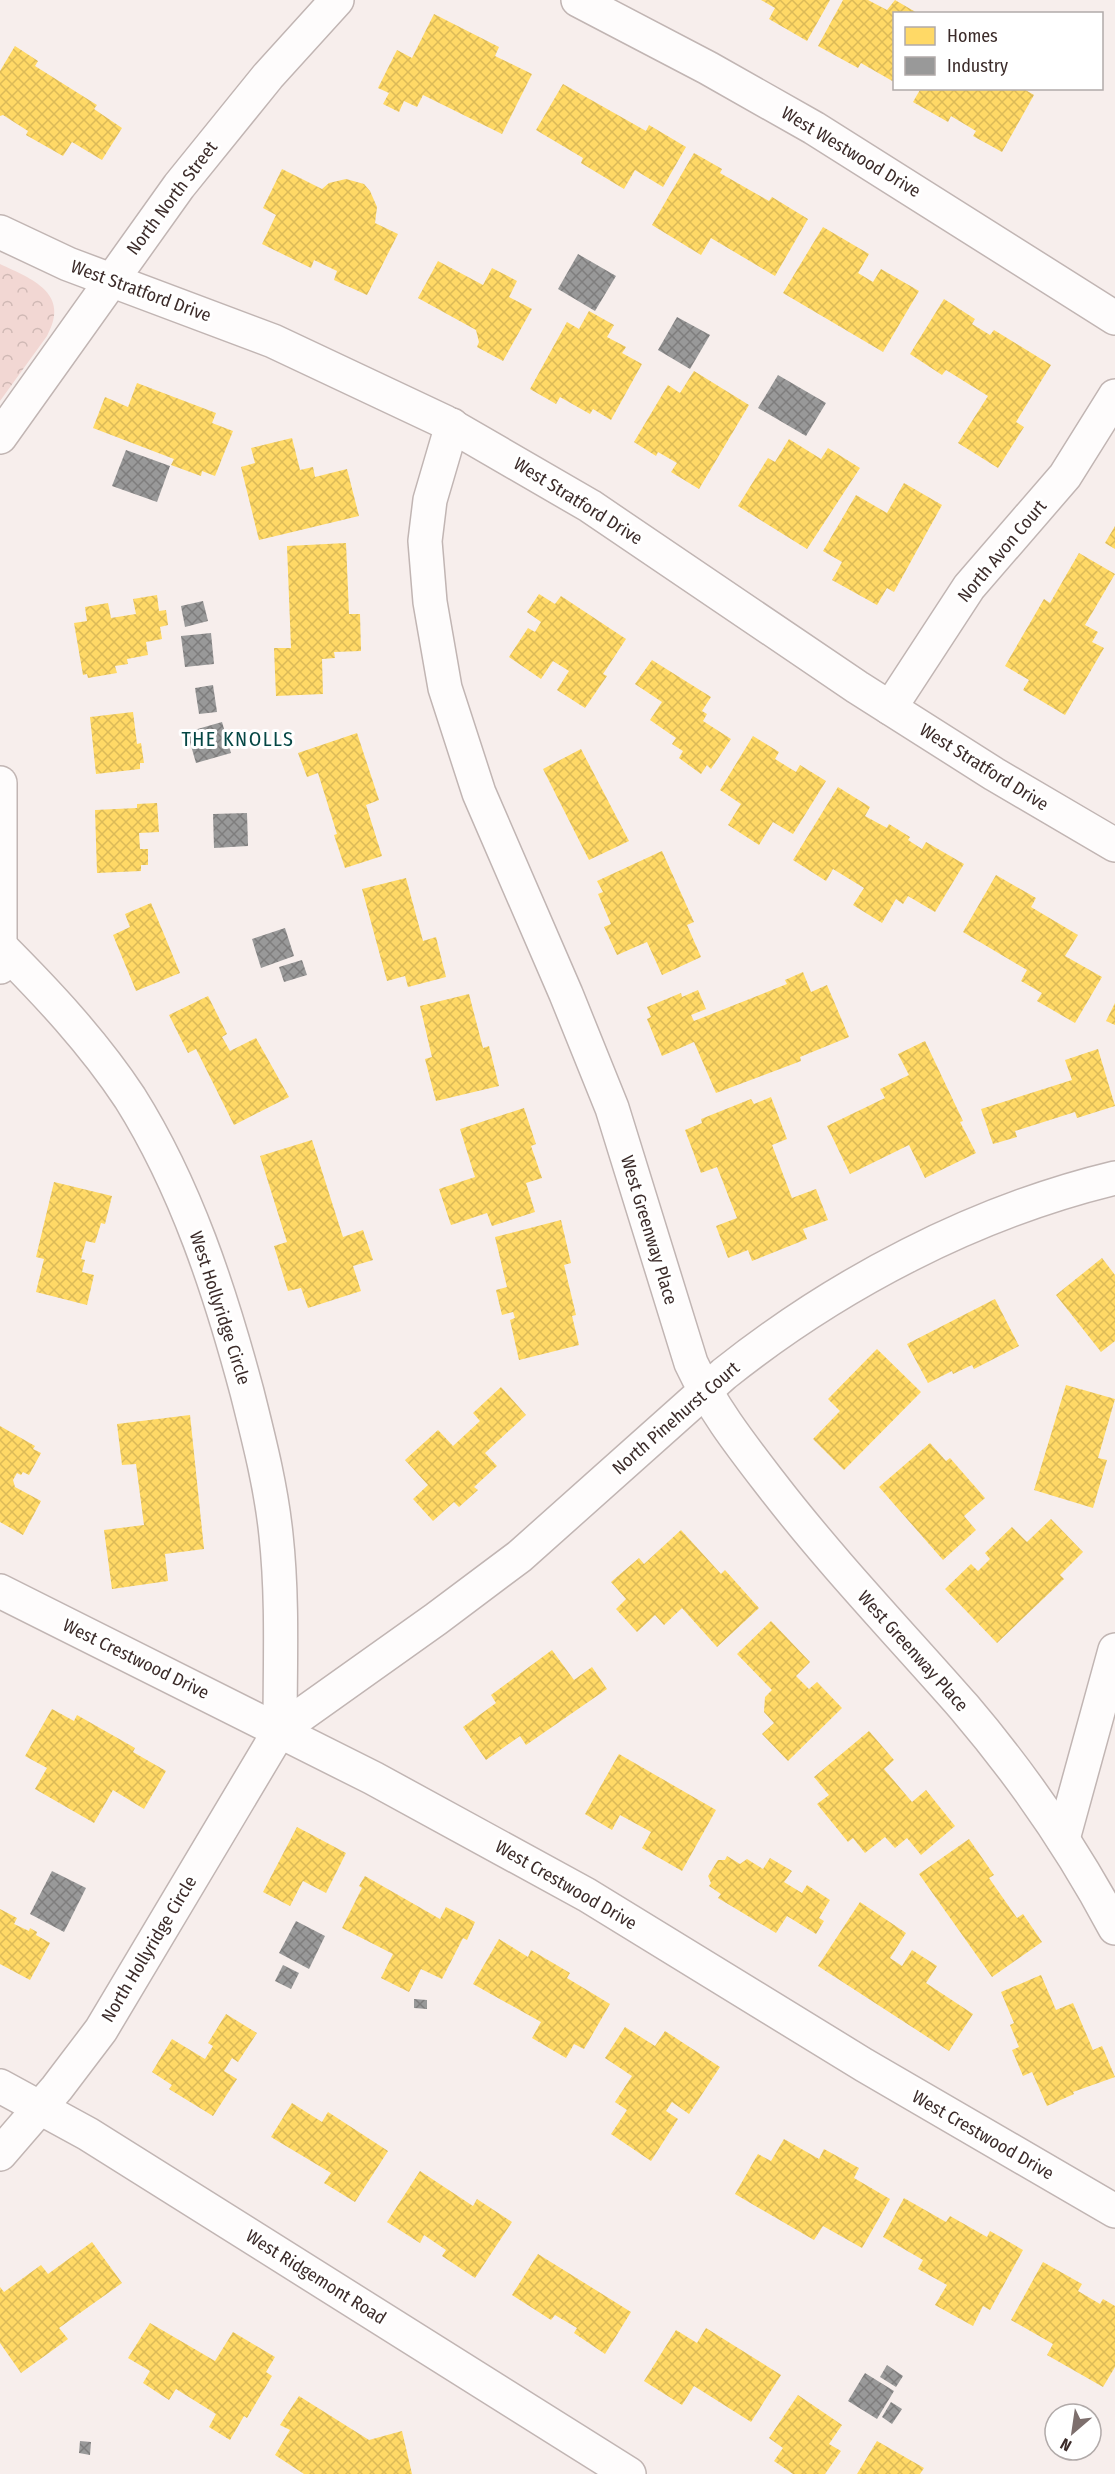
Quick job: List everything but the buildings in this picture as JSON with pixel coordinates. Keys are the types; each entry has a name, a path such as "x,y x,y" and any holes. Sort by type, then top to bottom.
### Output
{"street":[{"name":"North North Street","path":"0,437 202,156 268,76 338,0"},
{"name":"West Westwood Drive","path":"578,0 697,62 814,128 1115,318"},
{"name":"West Stratford Drive","path":"0,232 46,255 273,341 350,375 452,425 590,506 890,708 994,774 1115,845"},
{"name":"North Avon Court","path":"890,708 969,587 1065,476 1115,396"},
{"name":"West Greenway Place","path":"452,425 427,512 425,541 430,602 445,688 479,793 566,994 612,1108 680,1334 704,1392 790,1510 966,1709 1063,1839 1115,1928"},
{"path":"0,783 0,969"},
{"name":"West Hollyridge Circle","path":"0,947 71,1020 124,1090 171,1175 201,1245 233,1341 269,1481 278,1554 280,1730"},
{"name":"North Pinehurst Court","path":"280,1730 436,1619 527,1550 704,1392 759,1347 898,1261 1018,1208 1115,1178"},
{"name":"West Crestwood Drive","path":"0,1591 280,1730 405,1795 587,1895 872,2070 1115,2211"},
{"path":"1063,1839 1115,1650"},
{"name":"North Hollyridge Circle","path":"0,2154 78,2062 114,2009 280,1730"},
{"name":"West Ridgemont Road","path":"0,2086 42,2107 472,2373 628,2474"}],"green space":[{"path":"0,264 35,282 51,298 54,309 53,321 47,336 0,401"}],"district":[{"name":"THE KNOLLS","path":"238,739"}]}
